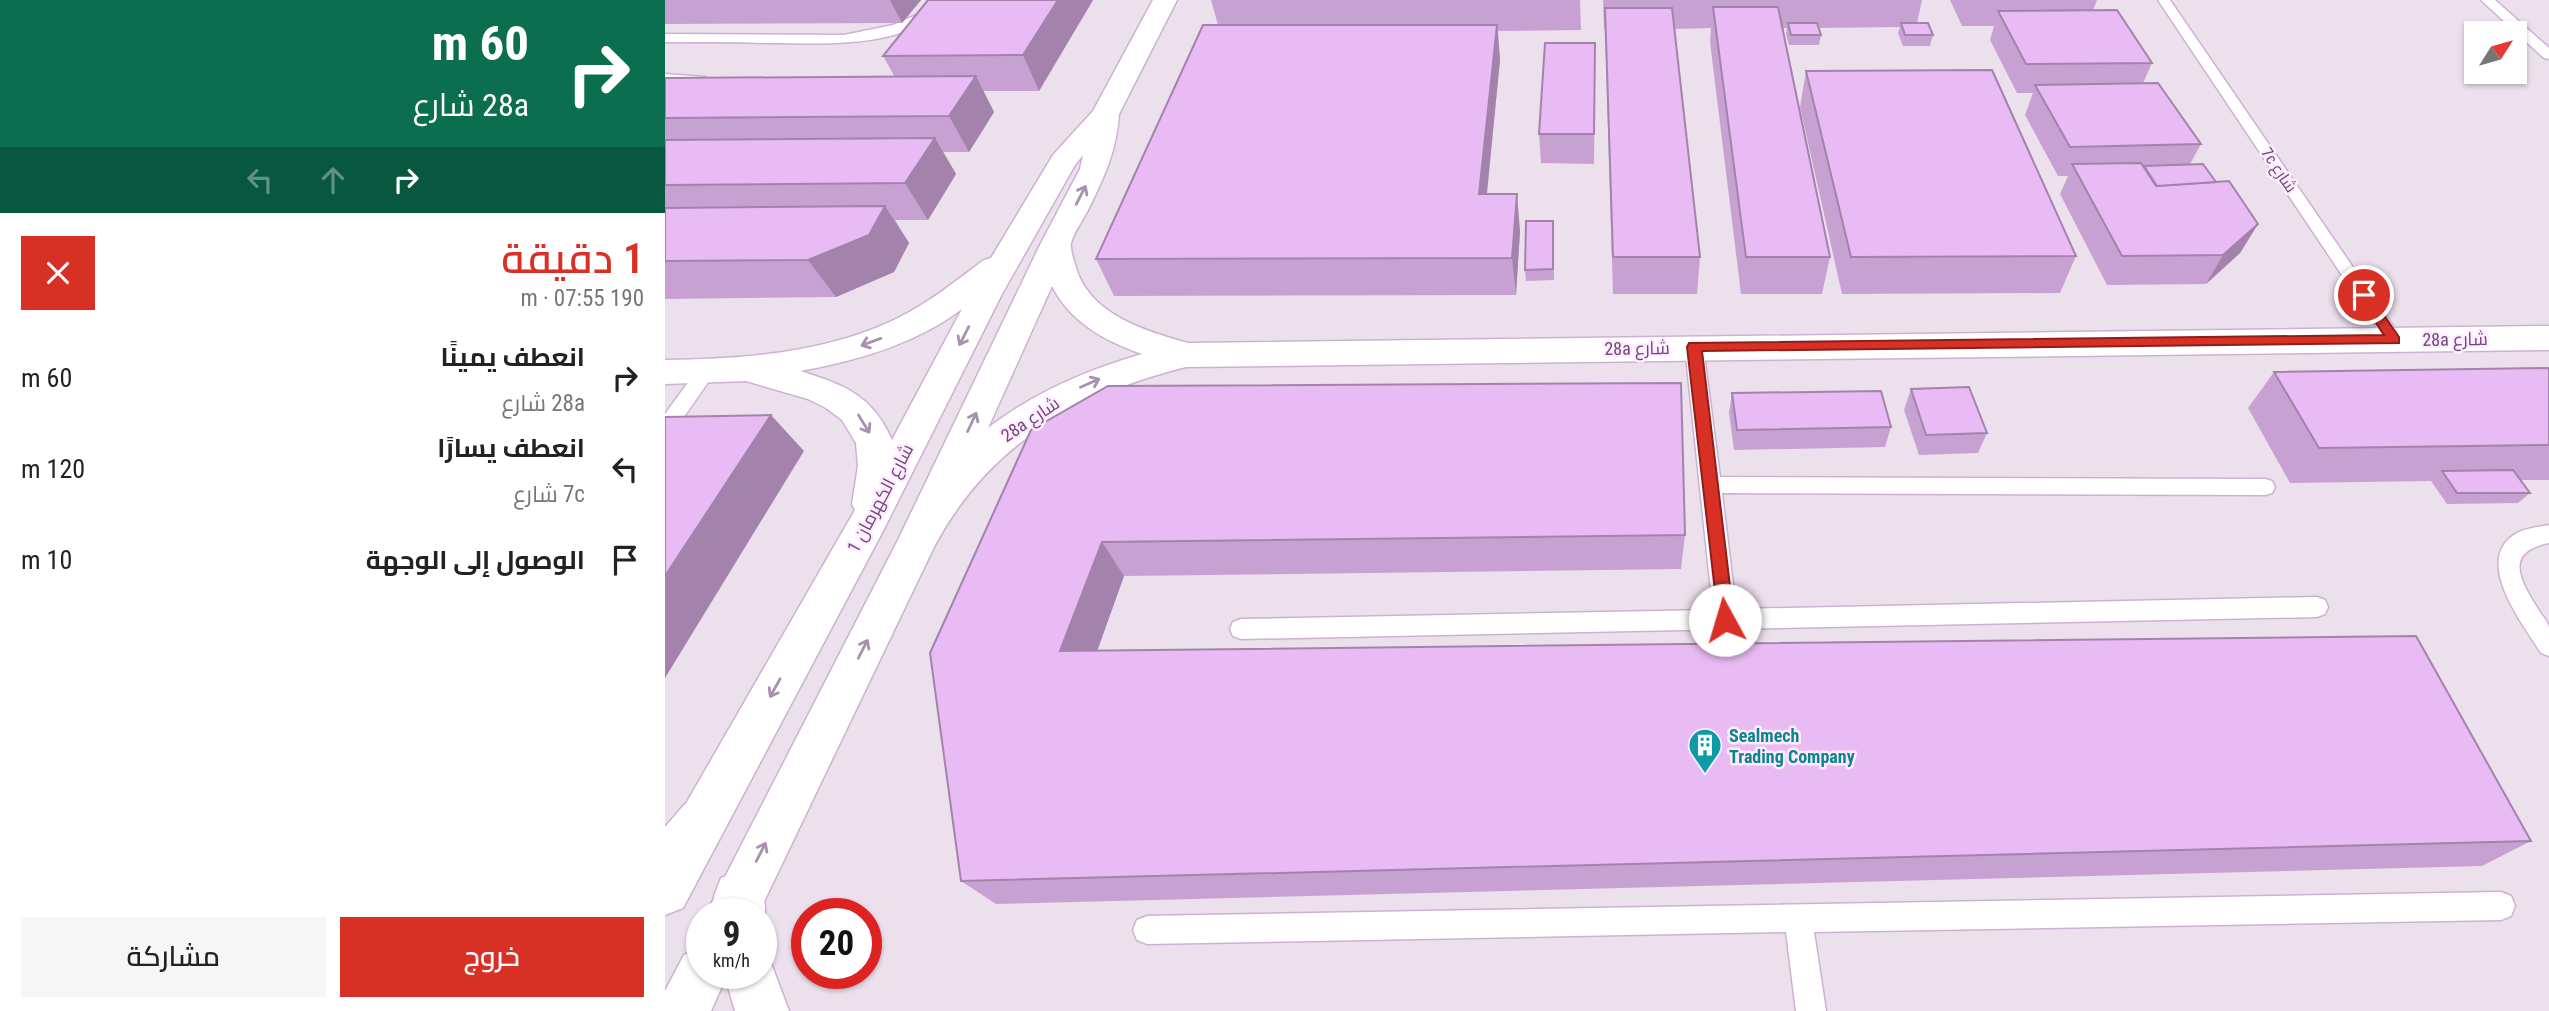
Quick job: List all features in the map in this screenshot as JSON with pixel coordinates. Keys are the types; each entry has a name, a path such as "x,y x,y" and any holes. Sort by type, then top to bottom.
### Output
{"street":[{"name":"شارع الكهرمان 1","path":"665,890 869,520 986,294 1063,161 1105,114 1165,0"},
{"name":"شارع الكهرمان 1","path":"742,898 917,542 1055,245 1094,169 1104,131 1105,114"},
{"name":"28a شارع","path":"1055,245 1057,265 1066,285 1080,304 1099,321 1123,335 1186,355"},
{"path":"665,372 722,371 804,361 876,340 940,309 1010,254"},
{"name":"28a شارع","path":"917,542 940,500 971,463 1009,430 1049,403 1094,381 1140,365 1186,355 2549,338"},
{"path":"722,371 818,388 842,400 861,418 872,439 877,464 869,520"},
{"path":"665,864 701,821"},
{"path":"683,1011 694,989"},
{"path":"755,989 762,1011"}],"lane":[{"path":"665,38 863,37 917,19 945,0"},
{"name":"7c شارع","path":"2164,0 2394,340"},
{"path":"2487,0 2549,55"},
{"path":"665,78 725,84"},
{"path":"1694,347 1725,620"},
{"path":"665,429 722,371"},
{"path":"1710,485 2265,487"},
{"path":"2549,534 2534,535 2521,541 2512,548 2508,559 2508,572 2514,587 2549,646"},
{"path":"1241,629 2316,607"},
{"path":"1147,930 2501,906"},
{"path":"1798,919 1811,1011"}],"shaded area":[{"path":"665,0 2549,0 2549,1011 665,1011"}],"building":[{"path":"928,0 1058,0 1023,55 883,56"},
{"path":"1713,7 1778,7 1830,257 1746,257"},
{"path":"1605,8 1672,8 1700,257 1613,257"},
{"path":"2117,10 2152,63 2026,64 1998,11"},
{"path":"1788,23 1817,23 1821,35 1791,35"},
{"path":"1901,23 1928,23 1933,35 1905,35"},
{"path":"1203,25 1497,25 1479,194 1517,194 1512,258 1096,259"},
{"path":"1545,43 1595,43 1594,134 1539,134"},
{"path":"1992,70 2076,256 1851,257 1806,71"},
{"path":"976,76 949,116 665,118 665,78"},
{"path":"2158,83 2201,144 2070,147 2035,85"},
{"path":"935,138 905,183 665,185 665,140"},
{"path":"2141,163 2156,186 2229,181 2258,224 2223,255 2122,256 2072,164"},
{"path":"2203,164 2216,182 2157,186 2144,166"},
{"path":"885,206 869,235 808,260 665,261 665,208"},
{"path":"1526,221 1553,221 1553,269 1525,270"},
{"path":"2549,368 2549,445 2319,448 2274,372"},
{"name":"Sealmech Trading Company","path":"1681,383 1685,535 1102,542 1060,651 2416,636 2531,841 961,881 930,653 1031,430 1108,386"},
{"path":"1969,387 1987,433 1926,435 1911,389"},
{"path":"1881,391 1891,427 1737,430 1732,393"},
{"path":"771,415 665,576 665,417"},
{"path":"2513,470 2530,493 2457,493 2442,471"}],"place":[{"name":"Sealmech Trading Company","path":"1705,775"}],"route":[{"path":"1725,620 1694,347 2394,340 2364,295"}]}
